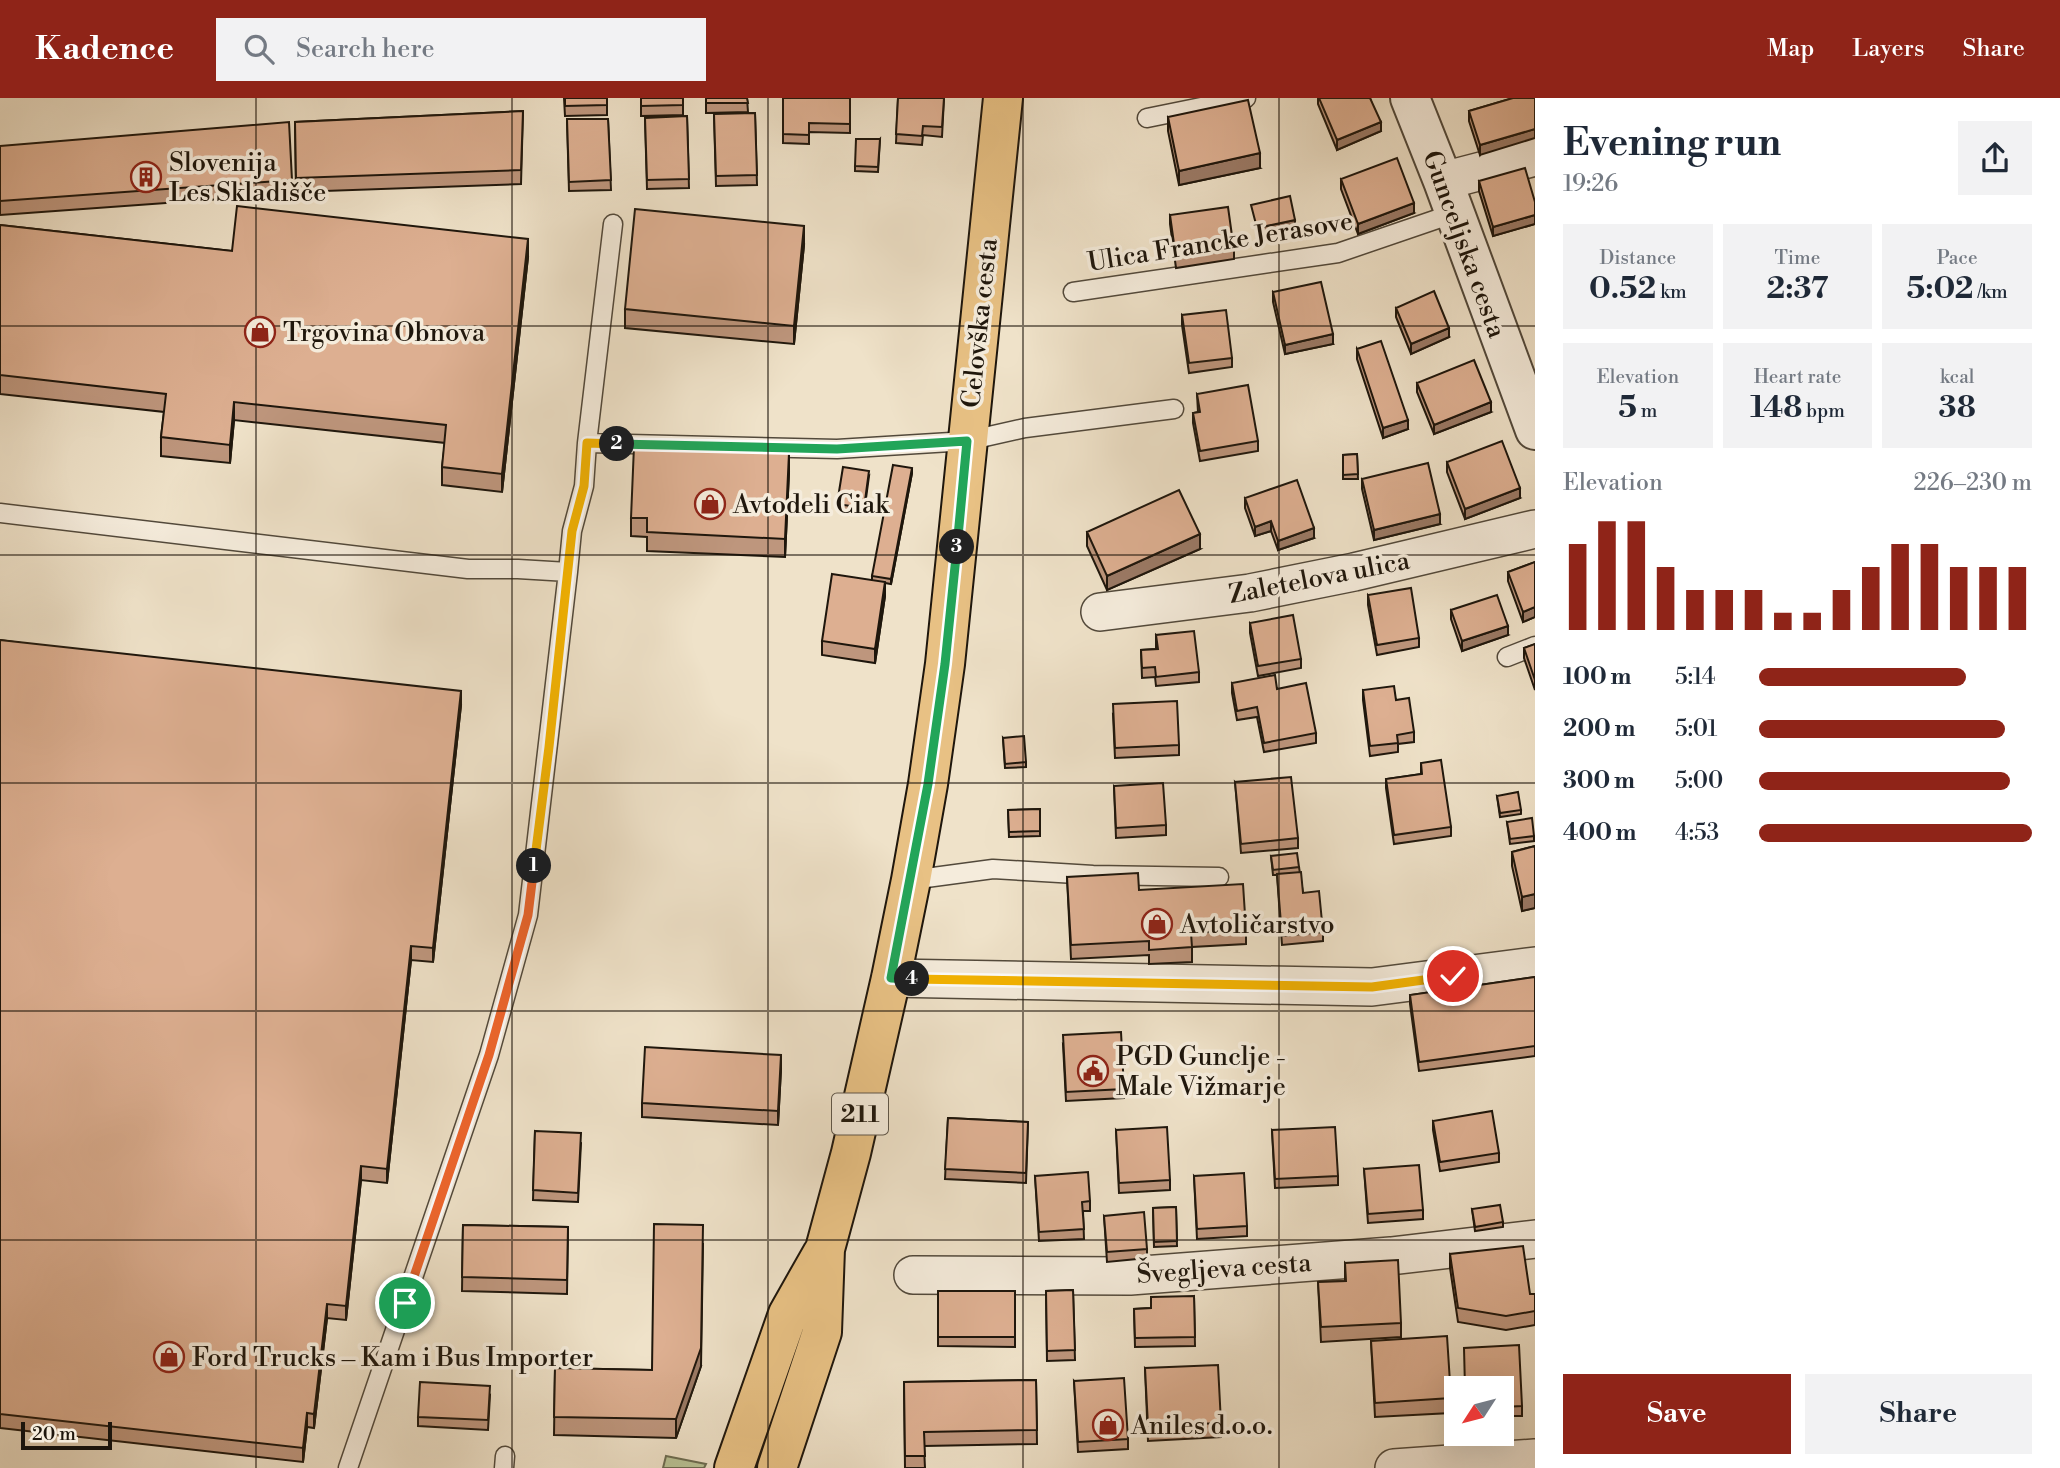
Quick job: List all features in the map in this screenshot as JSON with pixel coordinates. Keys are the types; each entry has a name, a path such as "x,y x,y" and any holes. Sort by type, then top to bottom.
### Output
{"main road":[{"name":"Celovška cesta","path":"777,1468 822,1332 825,1249 851,1153 891,978 928,784 945,664 1003,98"},
{"name":"Celovška cesta","path":"734,1468 788,1314 825,1249"}],"street":[{"name":"Gunceljska cesta","path":"1410,98 1535,430"},
{"path":"1449,197 1535,157"},
{"name":"Zaletelova ulica","path":"1100,612 1250,593 1354,572 1535,529"},
{"path":"891,978 1372,987 1535,966"},
{"name":"Švegljeva cesta","path":"913,1275 1130,1276 1391,1256 1535,1239"},
{"path":"1394,1468 1535,1458"}],"lane":[{"path":"1147,118 1246,98"},
{"name":"Ulica Francke Jerasove","path":"1073,292 1339,253 1449,197"},
{"path":"348,1468 489,1055 528,915 572,531 584,486 613,224"},
{"path":"587,443 837,449 967,441 1025,428 1174,409"},
{"path":"0,513 468,569 568,572"},
{"path":"1507,657 1535,646"},
{"path":"911,880 993,869 1093,875 1219,877"}],"green space":[{"path":"666,1456 706,1464 704,1468 663,1468"}],"building":[{"path":"565,98 607,98 607,105 565,106"},
{"path":"641,98 683,98 683,105 641,106"},
{"path":"706,98 747,98 748,103 706,103"},
{"path":"783,98 850,98 850,124 809,123 809,135 783,134"},
{"path":"898,98 944,98 942,127 923,126 922,136 896,134"},
{"path":"1319,98 1370,98 1381,122 1337,140"},
{"path":"1513,98 1535,98 1535,129 1480,145 1469,111"},
{"path":"1248,100 1260,153 1179,171 1168,117"},
{"path":"523,111 521,170 296,178 295,122"},
{"path":"755,113 757,175 716,176 714,114"},
{"path":"687,116 689,179 647,180 645,118"},
{"path":"567,119 608,119 611,180 569,182"},
{"name":"Slovenija Les Skladišče","path":"289,122 292,180 0,201 0,146"},
{"path":"856,139 880,139 878,167 855,166"},
{"path":"1397,158 1414,203 1358,224 1341,179"},
{"path":"1525,168 1535,202 1535,215 1493,227 1479,181"},
{"path":"1290,196 1295,220 1257,228 1251,205"},
{"name":"Trgovina Obnova","path":"237,206 528,239 502,474 442,467 446,425 234,402 230,445 161,437 166,394 0,375 0,225 232,251"},
{"path":"1228,207 1234,250 1176,258 1170,215"},
{"path":"635,209 804,226 794,326 625,309"},
{"path":"1321,282 1333,334 1285,345 1273,292"},
{"path":"1434,291 1449,328 1411,344 1396,308"},
{"path":"1226,310 1232,358 1189,363 1182,315"},
{"path":"1381,341 1408,420 1383,428 1357,349"},
{"path":"1474,360 1491,402 1434,425 1417,383"},
{"path":"1248,385 1258,441 1200,451 1193,413 1200,412 1197,394"},
{"path":"1502,441 1520,488 1465,509 1447,462"},
{"name":"Avtodeli Ciak","path":"634,446 789,453 785,539 647,532 647,518 631,518"},
{"path":"1357,454 1358,474 1343,475 1343,455"},
{"path":"1428,463 1440,514 1374,530 1362,479"},
{"path":"893,465 912,468 891,579 872,576"},
{"path":"843,467 869,471 864,508 837,504"},
{"path":"1297,480 1314,528 1278,541 1271,521 1255,527 1245,498"},
{"path":"1179,490 1200,534 1107,576 1087,532"},
{"path":"1535,562 1535,607 1523,612 1508,572"},
{"path":"832,574 885,582 875,649 822,641"},
{"path":"1411,588 1419,638 1377,645 1368,595"},
{"path":"1497,595 1508,626 1462,641 1451,610"},
{"path":"1293,615 1301,659 1258,666 1250,623"},
{"path":"1194,631 1199,672 1156,677 1155,667 1142,668 1141,650 1158,649 1156,635"},
{"path":"0,640 461,691 433,948 411,946 387,1169 361,1166 346,1306 327,1304 314,1414 307,1413 303,1448 0,1414"},
{"path":"1535,644 1535,680 1524,648"},
{"path":"1275,675 1277,689 1306,683 1316,733 1264,743 1257,707 1237,711 1232,683"},
{"path":"1394,686 1396,700 1409,698 1414,732 1397,735 1398,743 1370,746 1363,690"},
{"path":"1177,701 1179,745 1115,748 1113,704"},
{"path":"1024,736 1026,762 1005,764 1003,738"},
{"path":"1441,760 1451,827 1394,835 1386,779 1422,774 1421,763"},
{"path":"1291,777 1298,838 1241,844 1235,782"},
{"path":"1163,783 1166,825 1116,828 1114,786"},
{"path":"1518,792 1521,810 1500,813 1497,796"},
{"path":"1040,809 1040,831 1009,832 1008,810"},
{"path":"1532,818 1534,836 1510,839 1507,822"},
{"path":"1535,846 1535,894 1522,897 1512,852"},
{"path":"1297,853 1299,867 1273,870 1271,856"},
{"path":"1301,872 1303,893 1319,891 1323,932 1282,936 1277,874"},
{"name":"Avtoličarstvo","path":"1138,873 1139,890 1243,884 1246,930 1191,933 1192,947 1149,950 1149,941 1071,945 1067,877"},
{"path":"1535,977 1535,1046 1419,1062 1410,995"},
{"name":"PGD Gunclje - Male Vižmarje","path":"1121,1032 1124,1089 1066,1092 1063,1035"},
{"path":"645,1047 781,1055 778,1111 642,1103"},
{"path":"1492,1111 1499,1153 1440,1162 1433,1121"},
{"path":"948,1118 1028,1122 1026,1173 945,1169"},
{"path":"1167,1127 1170,1180 1119,1183 1116,1130"},
{"path":"1335,1127 1338,1176 1275,1179 1272,1130"},
{"path":"535,1131 581,1133 578,1193 533,1190"},
{"path":"1419,1165 1423,1210 1368,1214 1364,1169"},
{"path":"1088,1172 1090,1201 1082,1202 1084,1229 1039,1232 1035,1176"},
{"path":"1244,1173 1247,1226 1197,1229 1194,1176"},
{"path":"1500,1205 1503,1222 1475,1227 1472,1209"},
{"path":"1176,1207 1177,1241 1154,1242 1153,1208"},
{"path":"1144,1212 1147,1249 1107,1252 1104,1216"},
{"path":"654,1224 703,1225 701,1348 676,1419 554,1417 555,1368 652,1370"},
{"path":"463,1225 568,1227 567,1280 462,1277"},
{"path":"1523,1246 1530,1294 1535,1294 1535,1311 1506,1316 1458,1308 1450,1254"},
{"path":"1398,1260 1401,1323 1321,1327 1318,1282 1346,1281 1345,1263"},
{"path":"1073,1290 1075,1350 1047,1351 1046,1291"},
{"path":"938,1291 1015,1291 1015,1337 938,1337"},
{"path":"1194,1296 1195,1337 1135,1338 1134,1309 1151,1308 1151,1297"},
{"path":"1447,1336 1450,1376 1444,1376 1444,1398 1375,1403 1371,1341"},
{"path":"1519,1345 1522,1406 1514,1406 1514,1376 1465,1376 1464,1348"},
{"path":"1218,1365 1221,1423 1148,1426 1145,1368"},
{"path":"1124,1378 1128,1439 1078,1442 1074,1381"},
{"path":"1036,1380 1037,1430 924,1432 925,1456 905,1456 904,1382"},
{"path":"420,1382 490,1386 488,1420 418,1417"}],"place":[{"name":"Slovenija Les Skladišče","path":"146,177"},
{"name":"Trgovina Obnova","path":"260,332"},
{"name":"Avtodeli Ciak","path":"710,504"},
{"name":"Avtoličarstvo","path":"1157,924"},
{"name":"PGD Gunclje - Male Vižmarje","path":"1093,1071"},
{"name":"Ford Trucks – Kam i Bus Importer","path":"169,1357"},
{"name":"Aniles d.o.o.","path":"1108,1425"}],"route":[{"path":"405,1303 489,1055 528,915 572,531 584,486 587,443 837,449 967,441 945,664 928,784 891,978 1372,987 1453,976"}]}
